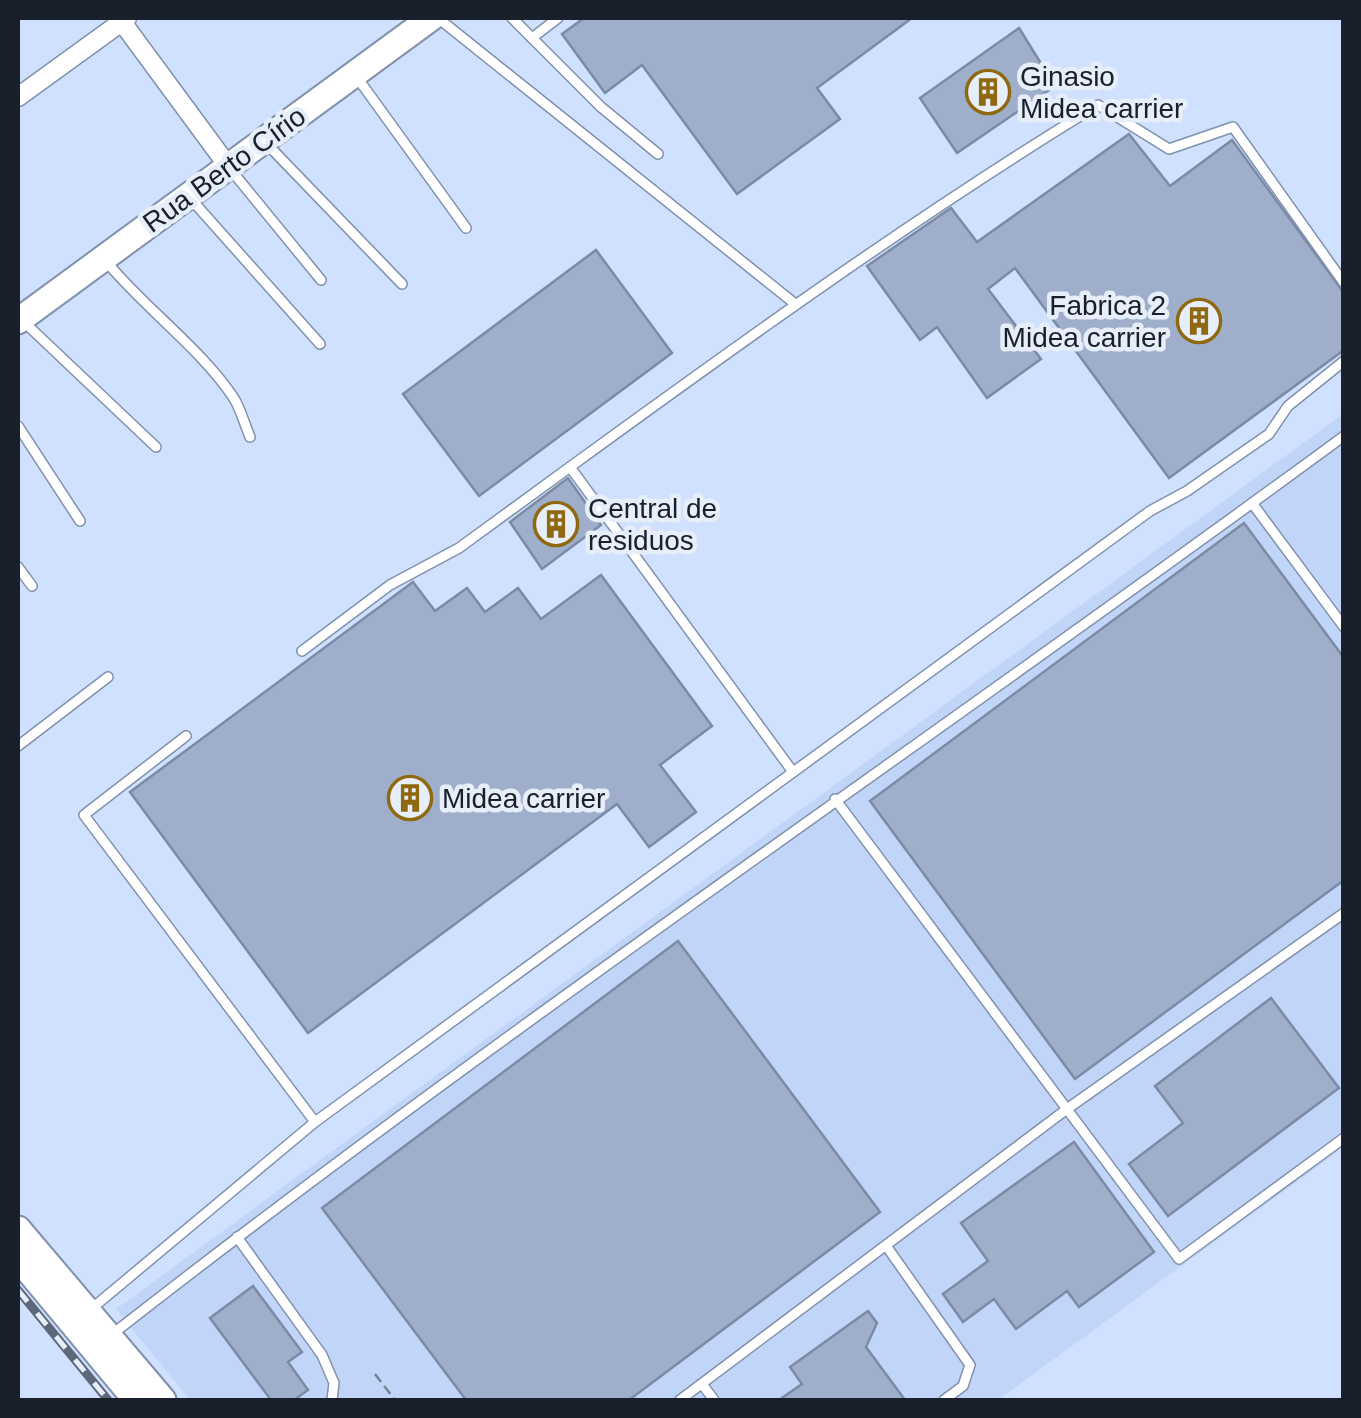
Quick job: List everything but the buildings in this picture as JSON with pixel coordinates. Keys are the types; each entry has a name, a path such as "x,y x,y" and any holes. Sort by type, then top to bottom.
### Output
{"street":[{"name":"Rua Berto Círio","path":"19,320 434,18"},
{"path":"18,97 123,19 228,166"},
{"path":"18,1230 102,1344 162,1400"},
{"path":"18,1258 81,1319"},
{"path":"102,1344 136,1400"}],"lane":[{"path":"434,18 794,303"},
{"path":"512,18 601,108 658,154"},
{"path":"532,38 558,18"},
{"path":"354,74 466,228"},
{"path":"302,651 390,585 459,548 794,303 997,167 1098,106 1169,150 1233,128 1344,283"},
{"path":"264,140 402,284"},
{"path":"228,166 321,280"},
{"path":"188,196 320,344"},
{"path":"104,258 236,402 250,437"},
{"path":"19,320 156,448"},
{"path":"81,1319 315,1122 1150,511 1187,491 1269,434 1288,406 1344,361"},
{"path":"18,426 80,521"},
{"path":"102,1344 237,1236 835,799 1344,436"},
{"path":"570,467 793,772"},
{"path":"1252,503 1339,612 1344,627"},
{"path":"18,567 32,586"},
{"path":"18,746 108,677"},
{"path":"186,736 84,815 315,1122"},
{"path":"835,799 1179,1259 1344,1138"},
{"path":"680,1400 1067,1109 1344,912"},
{"path":"237,1236 322,1355 334,1383 332,1400"},
{"path":"888,1247 970,1364 964,1386 944,1400"},
{"path":"702,1384 714,1400"}],"path":[{"path":"375,1374 395,1400"}],"shaded area":[{"path":"1343,414 1343,1148 998,1400 190,1400 116,1309"}],"railway":[{"path":"18,1290 108,1400"}],"place":[{"name":"Ginasio Midea carrier","path":"988,92"},
{"name":"Fabrica 2 Midea carrier","path":"1199,321"},
{"name":"Central de residuos","path":"556,524"},
{"name":"Midea carrier","path":"410,798"}]}
